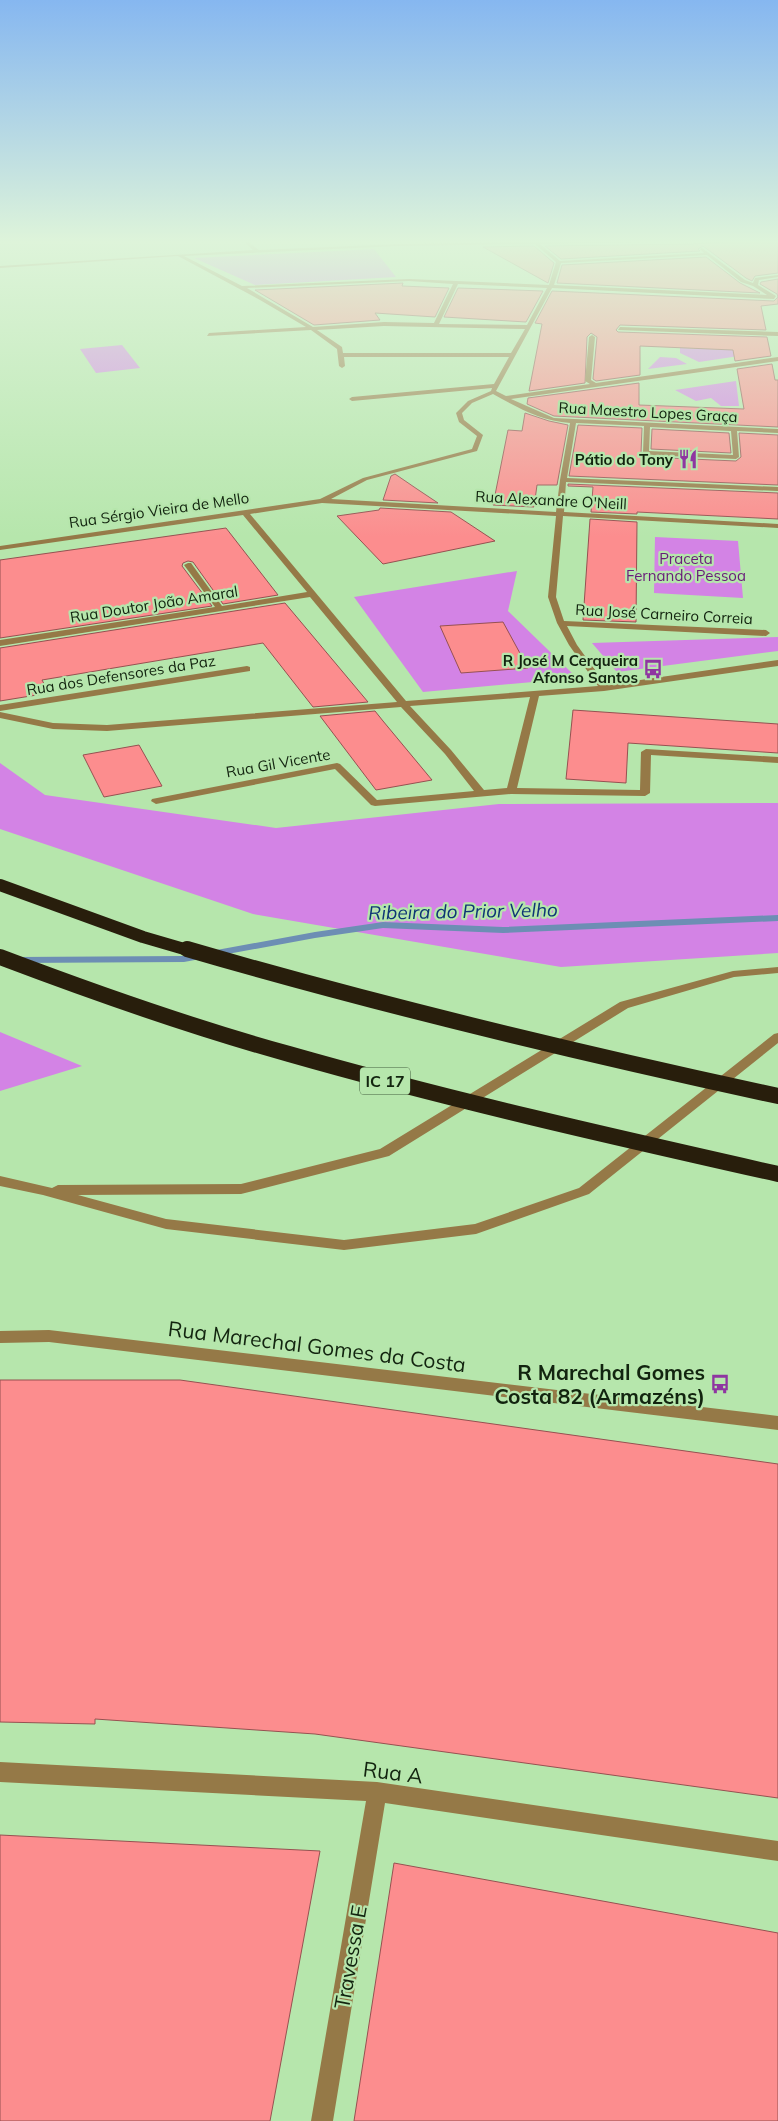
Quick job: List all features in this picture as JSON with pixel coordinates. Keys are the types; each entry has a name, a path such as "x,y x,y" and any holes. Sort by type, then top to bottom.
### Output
{"highway":[{"path":"0,885 143,938 282,977 597,1057 778,1096"},
{"name":"IC 17","path":"0,957 143,1010 370,1077 553,1124 778,1174"}],"street":[{"path":"327,339 340,348 342,366"},
{"path":"322,501 365,479 474,450 477,447 480,435 461,421 459,413 470,402 495,389 523,339"},
{"path":"592,339 588,381 596,385"},
{"path":"341,355 514,355"},
{"path":"507,398 778,359"},
{"path":"517,404 778,366"},
{"path":"352,399 495,389"},
{"name":"Rua Maestro Lopes Graça","path":"495,389 529,411 553,420 778,432"},
{"path":"573,422 563,480 552,597 561,623 572,645 604,688"},
{"path":"647,426 646,453 736,457 734,430"},
{"path":"563,480 778,489"},
{"name":"Rua Sérgio Vieira de Mello","path":"0,548 322,501"},
{"name":"Rua Alexandre O'Neill","path":"322,501 778,526"},
{"path":"246,512 403,704 448,752 481,792 645,793 646,752 778,760"},
{"path":"188,565 220,608"},
{"name":"Rua Doutor João Amaral","path":"0,643 312,594"},
{"name":"Rua José Carneiro Correia","path":"561,623 766,634"},
{"path":"0,715 37,725 87,729 604,688 778,663"},
{"name":"Rua dos Defensores da Paz","path":"0,708 247,669"},
{"path":"511,791 535,693"},
{"name":"Rua Gil Vicente","path":"156,802 337,766 375,803 481,792"},
{"path":"43,1190 241,1189 384,1153 624,1005 733,974 778,970"},
{"path":"0,1181 43,1190 166,1224 344,1245 476,1229 584,1191 778,1037"},
{"name":"Rua Marechal Gomes da Costa","path":"0,1337 49,1336 778,1423"},
{"name":"Rua A","path":"0,1772 377,1792 778,1850"},
{"name":"Travessa E","path":"322,2121 377,1792"}],"green space":[{"path":"122,345 140,368 96,373 80,349"},
{"path":"680,348 766,352 699,362 680,353"},
{"path":"660,357 676,358 687,364 648,369"},
{"path":"736,381 739,406 721,406 711,398 696,401 675,390"},
{"name":"Praceta Fernando Pessoa","path":"655,537 738,541 743,598 654,593"},
{"path":"517,571 508,611 577,678 423,692 354,597"},
{"path":"778,637 778,651 617,672 592,643"},
{"path":"0,763 45,795 276,828 499,804 778,803 778,953 561,967 253,914 0,829"},
{"path":"0,1032 82,1066 0,1091"}],"building":[{"path":"539,339 587,339 585,383 529,391"},
{"path":"597,339 767,339 771,356 735,361 733,350 640,346 640,375 596,381 593,379"},
{"path":"772,364 775,380 778,380 778,427 554,416 527,404 528,398 639,383 639,405 744,409 737,369"},
{"path":"525,413 568,425 557,485 537,485 534,507 493,505 508,430 522,431"},
{"path":"578,425 642,428 641,453 646,457 736,461 741,457 739,433 778,435 778,485 569,476"},
{"path":"652,429 729,433 731,453 651,449"},
{"path":"395,474 438,503 383,500 391,476"},
{"path":"568,484 778,493 778,519 637,512 637,514 591,512 593,487 568,486"},
{"path":"380,508 451,512 495,541 383,564 337,516 379,510"},
{"path":"590,519 637,522 636,622 583,620"},
{"path":"226,528 278,595 223,604 193,562 188,561 183,563 182,566 212,606 0,638 0,560"},
{"path":"285,603 368,702 313,707 263,643 42,680 49,693 0,701 0,648"},
{"path":"503,622 528,668 461,673 440,626"},
{"path":"573,710 778,724 778,753 628,743 626,783 566,779"},
{"path":"375,711 432,780 376,790 320,716"},
{"path":"139,745 162,786 104,797 83,755"},
{"path":"0,1380 180,1380 778,1464 778,1798 315,1734 95,1719 95,1724 0,1722"},
{"path":"0,1835 320,1851 270,2121 0,2121"},
{"path":"394,1863 778,1933 778,2121 354,2121"}],"waterway":[{"name":"Ribeira do Prior Velho","path":"16,960 184,959 315,935 383,925 503,930 778,918"}],"place":[{"name":"Pátio do Tony","path":"688,459"},
{"name":"R José M Cerqueira Afonso Santos","path":"653,669"},
{"name":"R Marechal Gomes Costa 82 (Armazéns)","path":"720,1384"}]}
